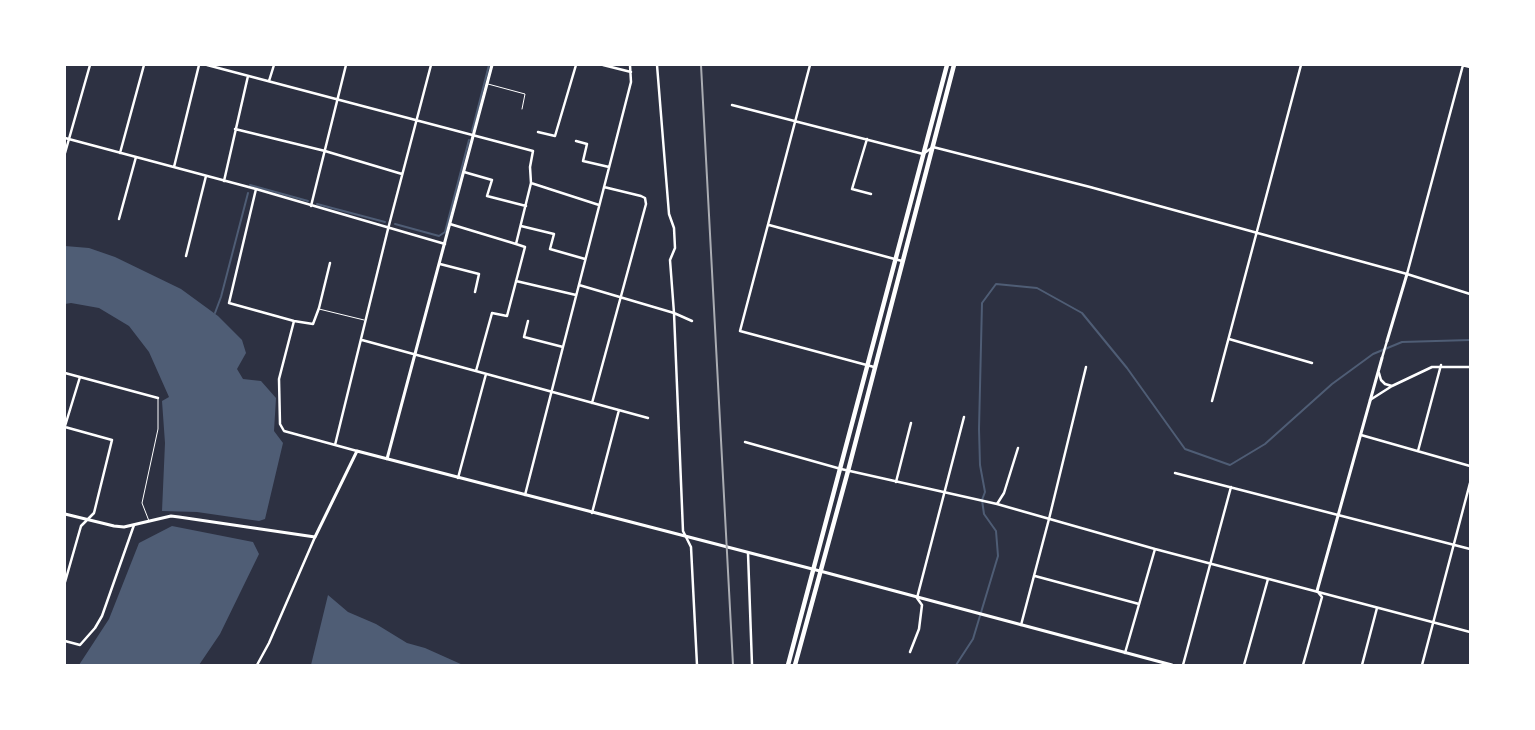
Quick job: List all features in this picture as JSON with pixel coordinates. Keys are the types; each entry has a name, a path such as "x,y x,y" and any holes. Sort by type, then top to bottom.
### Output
{"main road":[{"path":"788,665 947,65"},
{"path":"795,665 848,471 954,65"}],"street":[{"path":"65,153 90,65"},
{"path":"120,153 144,65"},
{"path":"174,167 200,65"},
{"path":"207,65 533,151 530,167 531,183 516,244"},
{"path":"269,81 274,65"},
{"path":"310,206 346,65"},
{"path":"335,445 367,321 388,228 431,65"},
{"path":"387,459 492,65"},
{"path":"538,132 555,136 576,65"},
{"path":"603,65 631,72"},
{"path":"525,495 631,82 630,65"},
{"path":"657,65 669,214 674,228 675,248 670,260 683,531 691,547 697,665"},
{"path":"810,65 740,331 875,368"},
{"path":"1212,401 1301,65"},
{"path":"1317,591 1369,401 1379,373 1407,274 1463,65 1470,67"},
{"path":"224,181 248,76"},
{"path":"732,105 867,138 923,154 933,147 1256,232 1407,274 1470,294"},
{"path":"236,129 402,174"},
{"path":"65,138 256,189 445,244"},
{"path":"867,138 852,189 871,194"},
{"path":"576,142 588,144 583,161 609,167"},
{"path":"119,219 136,157"},
{"path":"464,172 492,180 487,196 526,206"},
{"path":"186,256 206,176"},
{"path":"531,183 599,205"},
{"path":"592,403 646,204 646,198 604,186"},
{"path":"256,189 229,303 294,321 313,324 330,263"},
{"path":"450,224 525,246 507,316 492,312 476,371"},
{"path":"769,225 903,261"},
{"path":"521,226 554,234 550,250 585,259"},
{"path":"440,264 479,274 475,292"},
{"path":"516,281 576,295"},
{"path":"579,285 674,313 692,321"},
{"path":"294,321 279,379 280,424 284,431 1172,665"},
{"path":"528,321 524,337 562,347"},
{"path":"1229,339 1312,363"},
{"path":"362,340 648,418"},
{"path":"1369,401 1421,370 1441,365 1470,367"},
{"path":"1418,451 1441,365"},
{"path":"1021,625 1086,367"},
{"path":"65,373 158,398"},
{"path":"1379,373 1381,380 1385,384 1392,386"},
{"path":"458,478 486,374"},
{"path":"65,582 81,526 94,513 112,440 65,426 80,376"},
{"path":"592,512 619,410"},
{"path":"910,652 919,629 922,605 917,598 964,417"},
{"path":"896,482 911,423"},
{"path":"1361,435 1470,466"},
{"path":"745,442 848,471 997,504 1155,549 1470,632"},
{"path":"997,504 1004,493 1018,448"},
{"path":"257,665 269,643 315,537 357,451"},
{"path":"1175,473 1470,549"},
{"path":"1422,665 1470,483"},
{"path":"1184,665 1231,487"},
{"path":"65,514 124,527 171,516 179,516 315,537"},
{"path":"65,641 80,645 95,628 102,616 134,525"},
{"path":"1126,652 1155,549"},
{"path":"748,553 752,665"},
{"path":"1034,576 1139,604"},
{"path":"1244,665 1268,579"},
{"path":"1303,665 1322,597 1317,591"},
{"path":"1362,665 1377,608"}],"lane":[{"path":"487,84 525,94 522,109"},
{"path":"319,308 367,321"},
{"path":"149,521 142,504 158,429 158,398"}],"water":[{"path":"65,246 89,248 115,257 181,289 218,316 242,340 246,353 237,369 243,379 261,381 276,398 274,431 283,443 265,519 259,521 197,512 162,511 165,443 162,401 169,397 149,352 129,326 99,308 71,303 65,304"},
{"path":"172,526 253,542 259,554 220,634 199,665 79,665 109,619 139,543"},
{"path":"328,595 348,612 376,624 407,643 425,648 463,665 311,665"}],"waterway":[{"path":"472,131 489,65"},
{"path":"395,224 439,236 445,232 469,140"},
{"path":"250,185 308,201"},
{"path":"215,313 221,297 248,193"},
{"path":"317,204 385,222"},
{"path":"956,665 973,639 998,556 996,531 984,514 982,500 985,492 980,465 979,429 982,303 996,284 1037,288 1082,313 1127,368 1185,449 1230,465 1265,444 1332,384 1373,354 1402,342 1470,340"}],"railway":[{"path":"701,65 733,665"}]}
